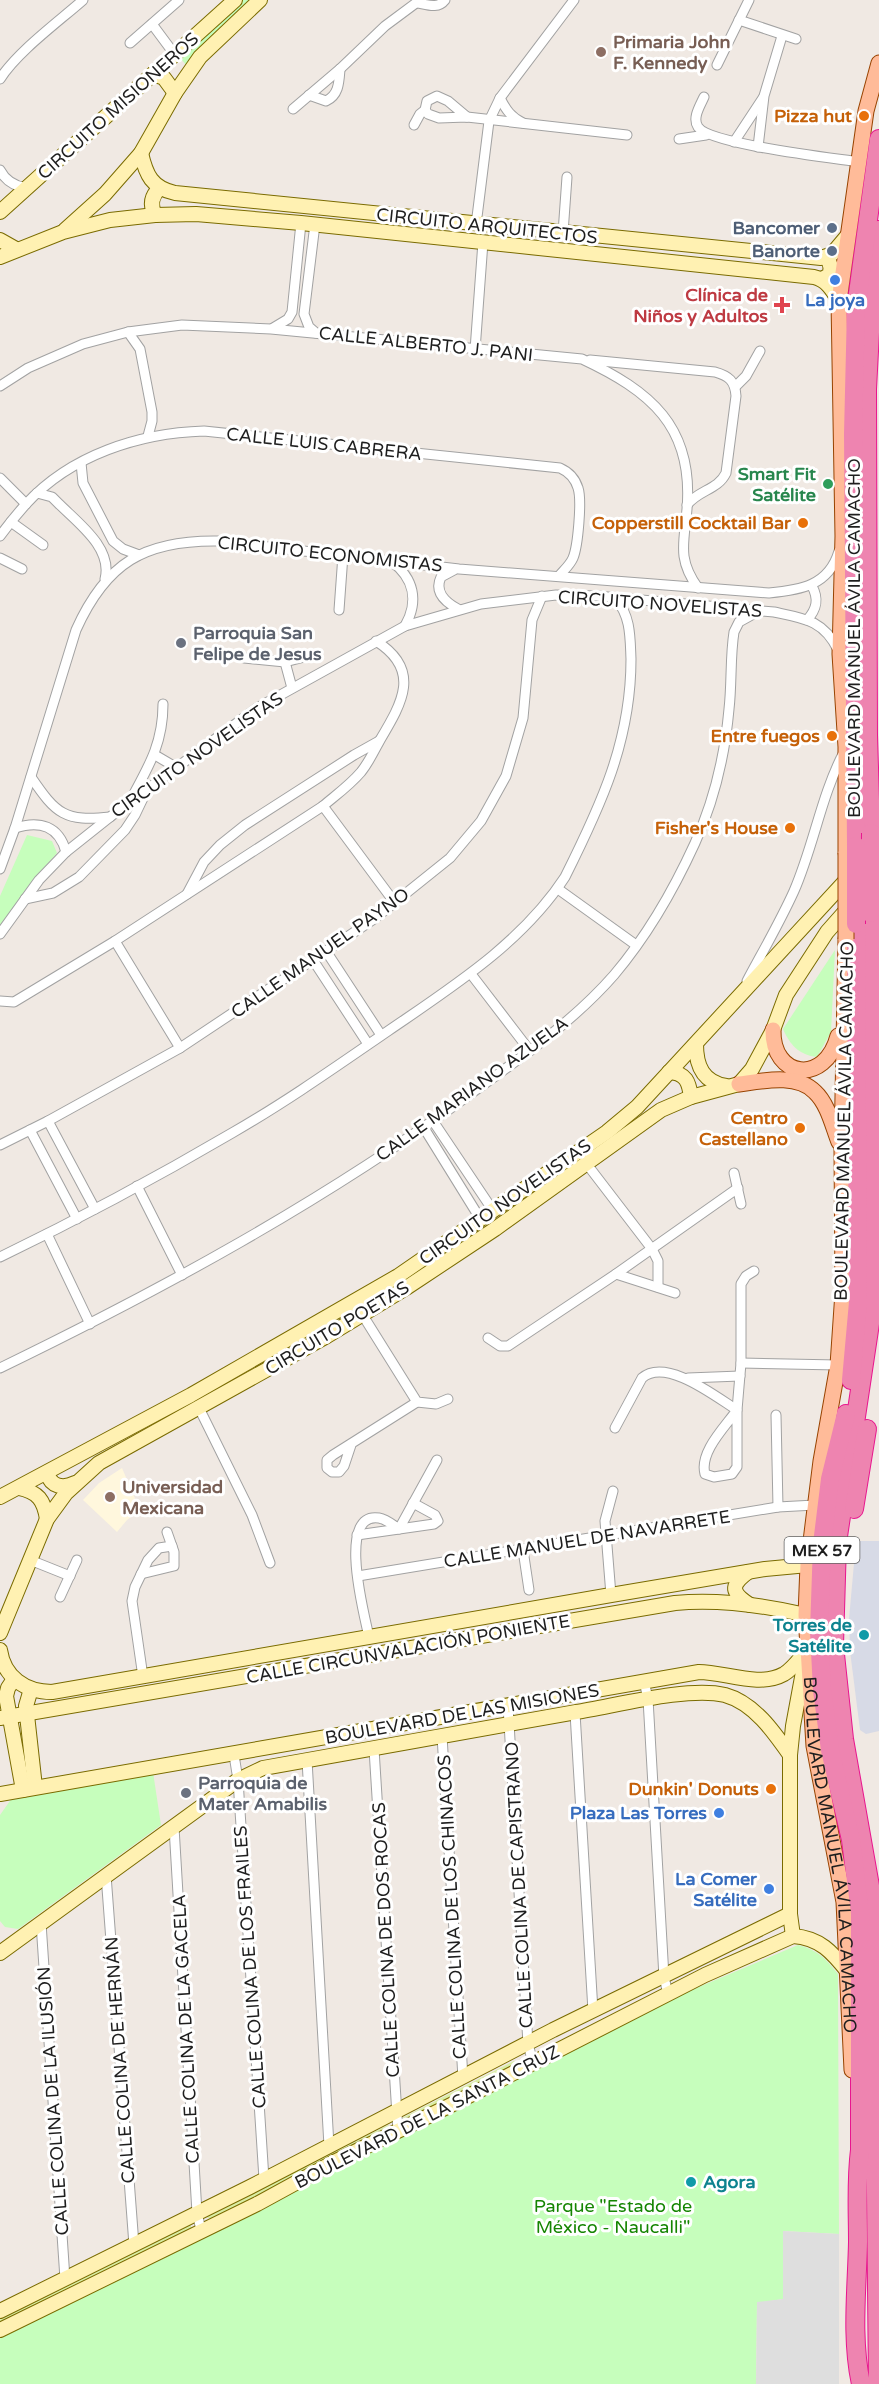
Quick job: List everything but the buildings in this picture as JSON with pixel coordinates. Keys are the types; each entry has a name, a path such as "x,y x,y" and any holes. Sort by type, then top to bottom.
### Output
{"highway":[{"name":"BOULEVARD MANUEL ÁVILA CAMACHO","path":"861,2384 856,2362 856,2176 860,2150 860,1912 851,1839 830,1750 822,1690 819,1631 822,1544 830,1479 849,1399 858,1302 857,925 851,850 853,434 856,308 879,139"},
{"path":"878,2384 873,1903 844,1739 834,1645 837,1543 872,1310 873,1205 857,925 875,838 868,735 867,389 879,217"},
{"name":"BOULEVARD MANUEL ÁVILA CAMACHO","path":"879,1334 874,1387 849,1537 845,1589 845,1641 853,1726 879,1858"}],"main road":[{"name":"CIRCUITO MISIONEROS","path":"0,212 235,0"},
{"path":"63,231 105,194 141,153 187,74 210,45 260,0"},
{"path":"175,55 178,68 187,74"},
{"name":"BOULEVARD MANUEL ÁVILA CAMACHO","path":"851,850 840,654 843,536 839,301 866,111 879,63"},
{"path":"153,74 168,82 175,93"},
{"path":"141,153 149,178 160,188 153,199 154,215"},
{"name":"CIRCUITO ARQUITECTOS","path":"160,188 175,193 476,225 825,257"},
{"path":"0,257 63,231 110,220 154,215 196,214 822,279 829,275 831,269 825,257 837,249 848,235"},
{"path":"0,240 16,249"},
{"path":"822,279 839,301"},
{"path":"740,995 831,899 875,838"},
{"path":"733,1085 752,1069 773,1030 786,995 827,932 879,872"},
{"name":"BOULEVARD MANUEL ÁVILA CAMACHO","path":"856,2176 844,1902 813,1734 806,1615 808,1565 815,1505 838,1365 843,1292 843,1019 857,925"},
{"name":"CIRCUITO NOVELISTAS","path":"0,1497 191,1395 398,1276 494,1212 607,1132 637,1107 740,995"},
{"path":"773,1030 776,1050 785,1063 795,1069 810,1070 825,1063 831,1056 843,1019"},
{"path":"696,1044 697,1062 702,1073 715,1084 733,1085 780,1080 793,1082 815,1091 822,1101 842,1149"},
{"path":"669,1072 681,1074 687,1079 692,1097"},
{"name":"CIRCUITO POETAS","path":"0,1633 47,1519 75,1483 99,1462 199,1408 362,1314 495,1229 645,1120 692,1097 733,1085"},
{"path":"47,1473 50,1480 57,1485 67,1486 75,1483"},
{"path":"19,1488 36,1493 42,1499 47,1519"},
{"path":"0,1650 2,1662 14,1679 31,1689 52,1692 611,1595 748,1572 808,1565"},
{"path":"748,1572 736,1581 735,1589 737,1596 750,1605"},
{"name":"CALLE CIRCUNVALACIÓN PONIENTE","path":"5,1717 410,1650 675,1603 711,1602 750,1605 806,1615"},
{"path":"406,1630 410,1650"},
{"path":"807,1650 790,1755 790,1914 793,1936 809,1937 830,1951 848,1972"},
{"name":"BOULEVARD DE LAS MISIONES","path":"2,1796 29,1789 699,1672 760,1680 774,1678 792,1668 807,1650"},
{"path":"726,1695 729,1676"},
{"path":"14,1679 6,1696 5,1717 29,1789"},
{"path":"29,1789 27,1699 31,1689"},
{"name":"BOULEVARD DE LAS MISIONES","path":"0,1953 238,1779 263,1768 509,1723 697,1693 726,1695 756,1713 775,1733 790,1755"},
{"name":"BOULEVARD DE LA SANTA CRUZ","path":"0,2311 790,1914"},
{"name":"BOULEVARD DE LA SANTA CRUZ","path":"0,2330 668,1994 793,1936"},
{"path":"0,1937 8,1941 19,1938"},
{"name":"BOULEVARD MANUEL ÁVILA CAMACHO","path":"853,2384 856,2362"}],"street":[{"path":"0,79 23,53 83,0"},
{"path":"130,43 179,0"},
{"path":"293,109 385,26 419,2 436,6 445,0"},
{"path":"476,225 489,120 500,98 574,0"},
{"path":"717,65 749,0"},
{"path":"740,20 796,39"},
{"path":"152,24 175,55"},
{"path":"758,147 764,96 782,36"},
{"path":"309,95 326,101 333,97 338,89 340,69"},
{"path":"734,142 764,96"},
{"path":"414,125 431,97 442,97 467,117"},
{"path":"704,97 696,123 706,135"},
{"path":"500,98 510,114 525,124"},
{"path":"425,110 432,117 467,117 627,135"},
{"path":"679,139 706,135 758,147 858,162"},
{"path":"0,170 11,183 26,188"},
{"path":"563,233 567,177"},
{"path":"271,329 288,319 292,312 308,224"},
{"path":"308,224 304,314 306,321 316,333"},
{"path":"475,350 483,242"},
{"name":"CALLE ALBERTO J. PANI","path":"0,386 28,368 83,344 162,326 192,325 271,329 582,360 634,386 662,413 675,433 682,456 687,505 684,565 698,588"},
{"path":"128,332 138,343 142,359 152,412 148,436"},
{"path":"735,386 754,364 760,351"},
{"path":"582,360 715,372 727,375 735,386 736,396 726,473 722,481 700,492 687,505"},
{"name":"CALLE LUIS CABRERA","path":"0,536 37,493 51,481 81,463 118,446 148,436 204,431 560,468 574,478 579,496 575,551 570,563 559,576"},
{"path":"81,463 83,483 114,541 123,549 139,555"},
{"path":"0,478 26,504"},
{"path":"37,493 52,497 97,544 107,562 105,581"},
{"path":"11,522 43,545"},
{"path":"807,620 813,614 816,602 812,586 828,572 837,556 843,536"},
{"name":"CIRCUITO ECONOMISTAS","path":"0,869 15,828 76,630 85,611 105,581 118,568 139,555 177,542 202,541 459,569 698,588 769,593 812,586"},
{"path":"339,610 343,555"},
{"path":"0,558 22,569"},
{"path":"390,560 406,574 412,589 413,609 405,626"},
{"path":"458,609 442,597 438,584 444,574 459,569"},
{"name":"CIRCUITO NOVELISTAS","path":"0,934 25,899 66,852 110,817 257,708 405,626 458,609 516,598 577,595 774,612 807,620 826,630 840,654"},
{"name":"CALLE MANUEL PAYNO","path":"0,1145 180,1048 395,903 450,858 481,821 506,776 523,718 532,620 542,596"},
{"path":"0,1257 77,1219 233,1133 471,974 520,931 558,889 587,833 616,763 626,718 631,676 630,634 624,608 616,599"},
{"name":"CALLE MARIANO AZUELA","path":"0,1368 182,1275 258,1233 362,1169 434,1121 530,1051 586,1003 613,975 653,922 696,842 714,790 725,738 734,632 739,622 757,612"},
{"path":"0,1001 14,1002 186,896 323,806 361,772 397,713 402,700 404,683 397,657 376,641"},
{"path":"244,658 285,662 308,656"},
{"path":"285,662 292,688"},
{"path":"130,802 155,755 163,725 163,704"},
{"path":"186,896 204,862 220,845 245,825 379,741"},
{"name":"CIRCUITO NOVELISTAS","path":"740,995 794,891 828,785 846,747"},
{"path":"155,755 177,768"},
{"path":"31,777 44,797 61,812 84,820 110,817"},
{"path":"25,899 53,893 80,877 125,830 135,815 146,790"},
{"path":"323,806 395,903"},
{"path":"15,828 31,824 51,829 63,842 66,852"},
{"path":"558,889 636,945"},
{"path":"115,941 180,1048"},
{"path":"326,951 381,1035"},
{"path":"313,960 368,1044"},
{"path":"471,974 530,1051"},
{"path":"48,1121 95,1209"},
{"path":"434,1121 494,1212"},
{"path":"424,1128 482,1220"},
{"path":"30,1130 77,1219"},
{"path":"586,1163 652,1250 658,1262 658,1287"},
{"path":"734,1173 741,1204"},
{"path":"137,1186 182,1275"},
{"path":"488,1338 500,1346 508,1346 652,1250 738,1188"},
{"path":"47,1234 90,1324"},
{"path":"737,1410 706,1454 703,1466 705,1474 714,1477 732,1474 737,1467 741,1284 746,1276 754,1271"},
{"path":"616,1274 675,1293"},
{"path":"362,1314 422,1403"},
{"path":"741,1364 838,1365"},
{"path":"615,1428 642,1378 648,1373 657,1372 688,1378 740,1376"},
{"path":"688,1378 737,1410"},
{"path":"351,1445 344,1466 339,1472 332,1472 327,1468 327,1460 351,1445 422,1403 436,1404 448,1399"},
{"path":"199,1408 252,1515 270,1563"},
{"path":"776,1415 778,1507"},
{"path":"399,1529 437,1460"},
{"path":"611,1595 605,1536 607,1507 613,1491"},
{"path":"357,1535 434,1524 438,1521 435,1515 413,1503"},
{"name":"CALLE MANUEL DE NAVARRETE","path":"358,1576 778,1507 815,1505"},
{"path":"369,1637 358,1576 355,1550 357,1535 364,1522 372,1518 382,1518 399,1529"},
{"path":"141,1574 174,1566 172,1546 166,1532"},
{"path":"143,1677 132,1600 141,1574 153,1552 159,1548 172,1546"},
{"path":"523,1550 529,1590"},
{"path":"30,1560 70,1576"},
{"path":"60,1597 77,1560"},
{"path":"644,1681 648,1699 664,1977 668,1994"},
{"name":"CALLE COLINA DE CAPISTRANO","path":"508,1706 528,2044 533,2063"},
{"path":"575,1713 593,2011"},
{"name":"CALLE COLINA DE LOS CHINACOS","path":"442,1736 463,2078"},
{"name":"CALLE COLINA DE DOS ROCAS","path":"374,1749 398,2131"},
{"name":"CALLE COLINA DE LOS FRAILES","path":"234,1755 238,1779 264,2179"},
{"path":"307,1760 329,2146"},
{"name":"CALLE COLINA DE LA GACELA","path":"174,1827 197,2213 201,2230"},
{"name":"CALLE COLINA DE HERNÁN","path":"106,1875 134,2245"},
{"name":"CALLE COLINA DE LA ILUSIÓN","path":"41,1923 65,2279"}],"shaded area":[{"name":"Universidad Mexicana","path":"122,1468 140,1510 117,1532 83,1500 99,1483"},
{"name":"Torres de Satélite","path":"856,1541 879,1541 879,1731 866,1734 860,1730 850,1651 849,1619"},
{"path":"783,2231 839,2234 839,2384 756,2384 757,2302 783,2299"}],"green space":[{"path":"239,0 259,0 189,68 179,57"},
{"path":"27,835 52,841 57,853 37,876 0,929 0,896"},
{"path":"835,950 831,1032 817,1057 811,1056 796,1048 783,1029"},
{"path":"153,1772 161,1825 18,1929 5,1927 0,1921 0,1815 12,1798"},
{"name":"Parque \"Estado de México - Naucalli\"","path":"798,1945 821,1956 838,1974 839,2234 783,2231 783,2299 757,2303 756,2384 0,2384 0,2336 680,1995"},
{"path":"514,2061 518,2065 402,2124 400,2120 404,2117"},
{"path":"388,2125 390,2127 388,2131 211,2219 206,2217"},
{"path":"190,2224 192,2229 0,2323 0,2317"}],"place":[{"name":"Primaria John F. Kennedy","path":"601,52"},
{"name":"Pizza hut","path":"864,116"},
{"name":"Bancomer","path":"832,228"},
{"name":"Banorte","path":"832,251"},
{"name":"La joya","path":"835,280"},
{"name":"Clínica de Niños y Adultos","path":"782,305"},
{"name":"Smart Fit Satélite","path":"828,484"},
{"name":"Copperstill Cocktail Bar","path":"803,523"},
{"name":"Parroquia San Felipe de Jesus","path":"181,643"},
{"name":"Entre fuegos","path":"832,736"},
{"name":"Fisher's House","path":"790,828"},
{"name":"Centro Castellano","path":"800,1128"},
{"name":"Universidad Mexicana","path":"110,1497"},
{"name":"Torres de Satélite","path":"864,1635"},
{"name":"Dunkin' Donuts","path":"771,1789"},
{"name":"Parroquia de Mater Amabilis","path":"186,1793"},
{"name":"Plaza Las Torres","path":"719,1813"},
{"name":"La Comer Satélite","path":"769,1889"},
{"name":"Agora","path":"691,2182"}]}
